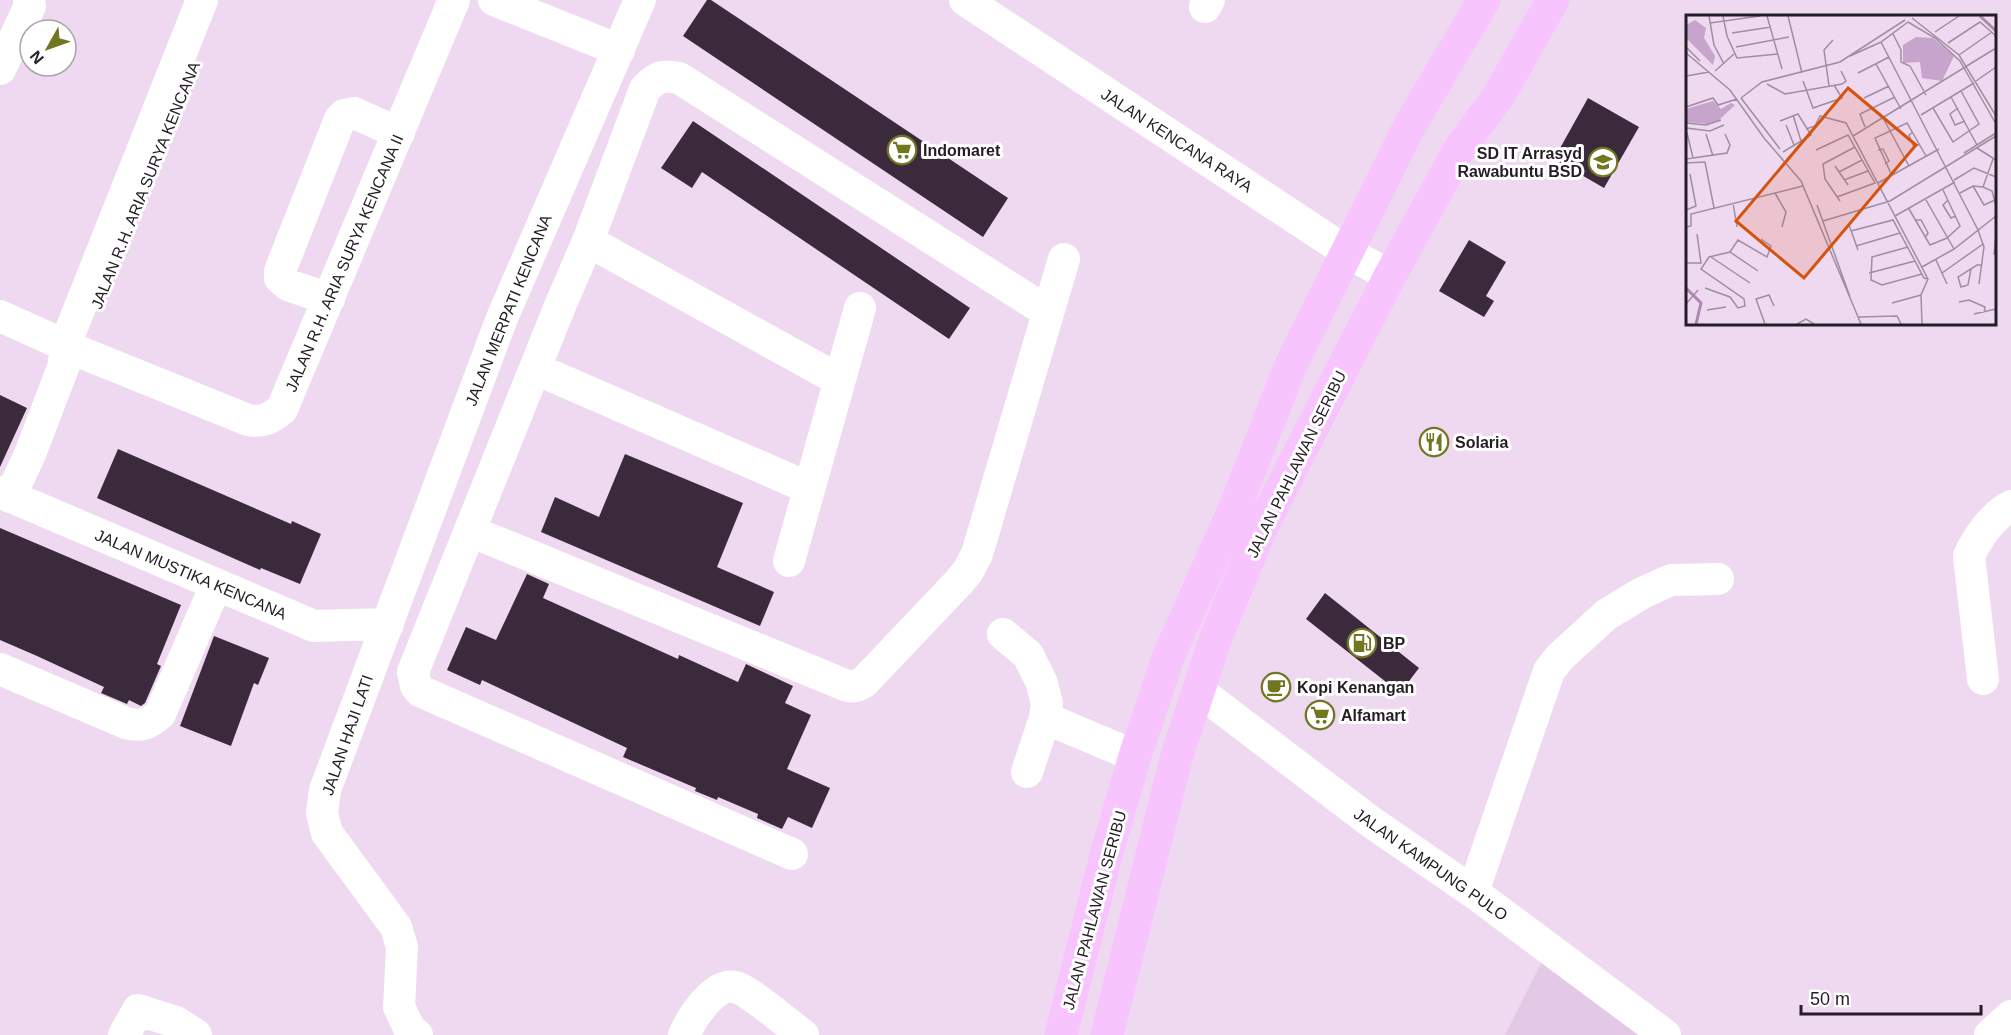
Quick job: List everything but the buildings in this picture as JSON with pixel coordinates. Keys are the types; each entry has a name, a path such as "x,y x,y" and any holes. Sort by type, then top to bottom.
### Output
{"main road":[{"name":"JALAN PAHLAWAN SERIBU","path":"1061,1035 1107,852 1160,678 1237,503 1290,367 1410,125 1484,0"},
{"name":"JALAN PAHLAWAN SERIBU","path":"1110,1022 1169,784 1216,638 1262,526 1390,276 1459,150 1499,95 1553,0"},
{"path":"1071,995 1092,992 1105,1000 1110,1022"}],"street":[{"path":"0,69 30,6 29,0"},
{"name":"JALAN R.H. ARIA SURYA KENCANA","path":"70,354 201,0"},
{"name":"JALAN R.H. ARIA SURYA KENCANA","path":"5,495 30,454 218,0"},
{"name":"JALAN R.H. ARIA SURYA KENCANA II","path":"0,316 70,354 248,420 257,422 265,420 282,409 454,0"},
{"path":"494,0 619,50"},
{"name":"JALAN MERPATI KENCANA","path":"387,624 502,318 640,0"},
{"name":"JALAN KENCANA RAYA","path":"965,0 1347,252 1390,276"},
{"path":"792,854 420,691 416,686 413,672 588,241 645,89 654,79 664,75 679,78 1048,312"},
{"path":"329,299 288,285 280,278 280,271 340,119 344,115 354,113 399,133"},
{"path":"588,241 839,380"},
{"path":"502,318 520,316 531,295 538,277 538,268 530,253"},
{"path":"470,531 845,685 857,686 864,682 959,582 977,554 1064,259"},
{"path":"531,295 560,306"},
{"path":"789,561 860,308"},
{"path":"536,369 809,488"},
{"name":"JALAN MUSTIKA KENCANA","path":"5,495 314,626 387,624"},
{"path":"1983,679 1969,556 1975,542 1997,516 2011,506"},
{"path":"1473,892 1549,672 1560,657 1606,615 1642,592 1671,580 1718,579"},
{"path":"0,669 126,723 140,726 152,722 160,714 216,585"},
{"name":"JALAN HAJI LATI","path":"387,624 324,790 322,813 327,833 401,937 399,1007 409,1028 417,1035"},
{"path":"1003,634 1028,655 1041,681 1047,703 1045,718 1028,772"},
{"name":"JALAN KAMPUNG PULO","path":"1199,691 1371,822 1473,892 1665,1035"},
{"path":"1045,718 1135,756"},
{"path":"684,1035 699,1009 714,993 726,987 735,987 803,1035"},
{"path":"124,1035 138,1010 176,1022 196,1035"},
{"path":"1989,1035 2011,1016"}],"shaded area":[{"path":"1544,957 1649,1035 1505,1035"}],"place":[{"name":"Indomaret","path":"902,150"},
{"name":"SD IT Arrasyd Rawabuntu BSD","path":"1603,162"},
{"name":"Solaria","path":"1434,442"},
{"name":"BP","path":"1362,643"},
{"name":"Kopi Kenangan","path":"1276,687"},
{"name":"Alfamart","path":"1320,715"}]}
